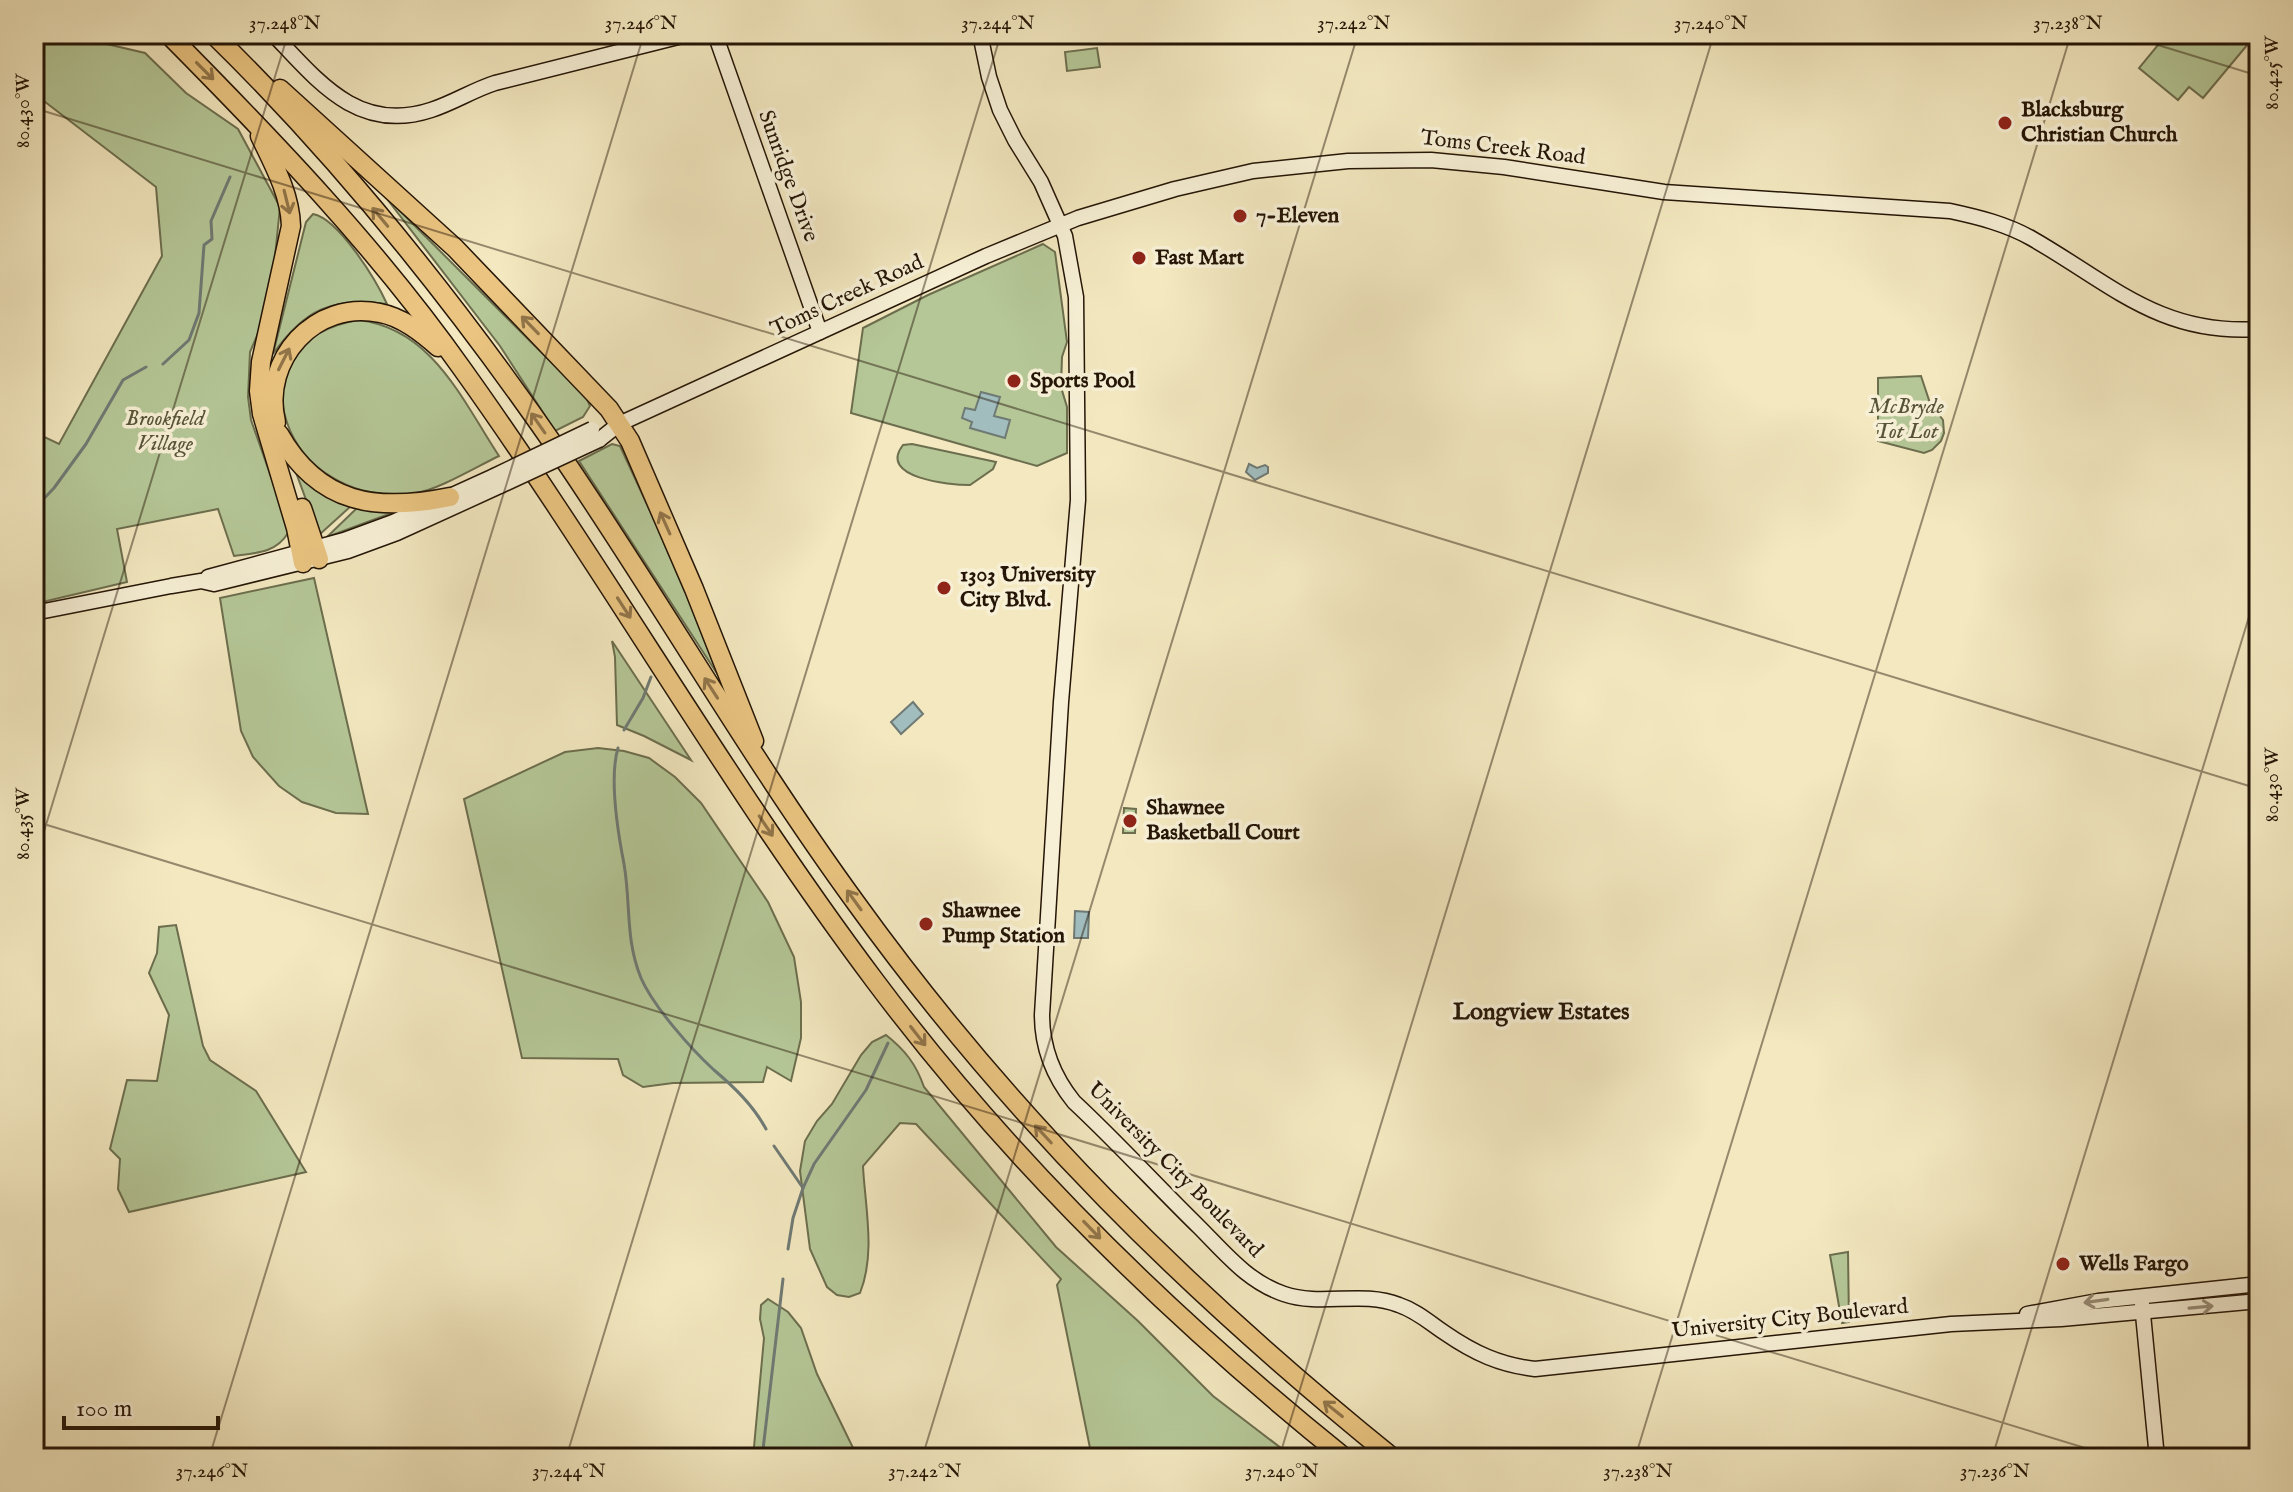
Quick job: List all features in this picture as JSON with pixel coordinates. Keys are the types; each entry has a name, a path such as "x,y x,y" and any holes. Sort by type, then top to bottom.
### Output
{"highway":[{"path":"168,34 327,200 406,294 464,371 581,543 804,884 938,1062 1043,1179 1133,1271 1247,1377 1345,1458"},
{"path":"213,34 350,180 429,274 489,354 565,461 768,777 900,963 1027,1116 1188,1282 1293,1376 1393,1458"},
{"path":"227,48 282,91 411,206 589,386 619,424 630,441 694,589 768,777"},
{"path":"241,107 281,180 291,215 289,242 261,362 259,391 262,414 296,528 309,555"},
{"path":"309,555 272,406 274,383 282,359 297,338 315,323 334,314 357,310 381,313 403,321 426,337 464,371"},
{"path":"279,434 288,450 312,477 346,497 375,504 398,505 450,497"}],"main road":[{"path":"273,34 334,95 364,112 396,115 433,110 470,91 495,83 690,34"},
{"name":"Sunridge Drive","path":"715,34 820,332"},
{"name":"University City Boulevard","path":"980,34 1000,110 1041,182 1061,225 1071,259 1076,297 1078,500 1059,733 1042,1022 1048,1059 1057,1079 1074,1102 1232,1261 1257,1282 1295,1297 1362,1297 1397,1304 1425,1318 1472,1351 1497,1362 1535,1369 1763,1342 2007,1319 2061,1319 2259,1301"},
{"name":"Toms Creek Road","path":"34,613 201,581 211,575 397,533 596,434 1061,225 1160,193 1253,171 1360,160 1421,159 1470,163 1664,192 1922,207 1972,215 2005,226 2031,238 2152,312 2217,329 2259,329"},
{"name":"Toms Creek Road","path":"309,555 497,481"},
{"name":"University City Boulevard","path":"2007,1319 2050,1308 2259,1284"},
{"path":"2141,1296 2157,1458"}],"green space":[{"name":"Brookfield Village","path":"34,34 64,34 145,53 186,93 238,129 280,207 273,277 262,324 250,352 248,397 251,420 288,525 288,533 271,548 234,556 218,509 117,529 127,582 34,604 34,432 59,444 162,256 156,187 40,98 34,100"},
{"path":"2167,34 2259,34 2259,53 2248,44 2203,98 2189,87 2178,100 2139,68"},
{"path":"1097,48 1100,67 1067,71 1065,52"},
{"path":"384,195 586,397 590,406 583,417 555,431 500,346"},
{"path":"313,214 323,218 345,238 366,266 387,304 350,303 321,310 297,326 273,354 306,222"},
{"path":"1043,244 1055,252 1067,342 1062,357 1061,387 1067,407 1067,453 1037,466 851,413 863,328 928,295"},
{"path":"358,320 384,326 406,337 425,352 458,390 499,456 446,483 416,493 370,492 332,477 304,453 287,422 283,390 292,359 317,335"},
{"name":"McBryde Tot Lot","path":"1921,376 1930,403 1943,420 1941,441 1924,453 1878,441 1878,378"},
{"path":"612,444 620,446 674,563 718,675 579,461"},
{"path":"912,444 996,462 993,469 970,485 933,481 908,472 900,465 898,456 903,445"},
{"path":"294,467 351,506 319,535"},
{"path":"357,508 397,511 327,537"},
{"path":"314,578 368,814 336,813 302,802 279,786 253,757 241,731 220,598"},
{"path":"612,641 691,760 617,725"},
{"path":"598,748 649,758 675,777 701,803 768,902 794,957 801,1002 801,1038 791,1081 767,1067 763,1082 673,1083 643,1087 623,1075 618,1059 522,1058 464,799 565,752"},
{"name":"Shawnee Basketball Court","path":"1124,808 1136,809 1135,833 1123,833"},
{"path":"176,925 203,1046 210,1060 256,1091 306,1172 129,1212 118,1189 120,1159 110,1149 127,1080 157,1081 169,1015 149,973 157,953 159,927"},
{"path":"886,1035 909,1058 924,1087 1056,1247 1138,1321 1213,1396 1294,1458 1092,1458 1057,1285 1061,1279 916,1124 900,1123 863,1166 869,1246 860,1293 849,1297 837,1295 827,1287 810,1249 800,1171 805,1141 832,1104 861,1055 872,1042"},
{"path":"1848,1252 1849,1322 1842,1323 1830,1255"},
{"path":"768,1299 788,1312 801,1328 817,1374 858,1458 753,1458 764,1338 761,1305"}],"water":[{"path":"981,392 1000,397 994,416 1010,420 1005,438 970,428 972,422 962,418 965,408 975,410"},
{"path":"1249,464 1257,468 1265,465 1268,473 1255,480 1246,472"},
{"path":"913,702 923,714 901,734 891,722"},
{"path":"1075,911 1089,912 1088,938 1074,938"}],"waterway":[{"path":"163,364 189,340 199,313 204,245 212,239 211,221 230,177"},
{"path":"34,509 54,488 86,444 123,380 146,367"},
{"path":"624,730 643,698 651,677"},
{"path":"618,748 614,774 615,806 626,879 630,935 641,978 673,1027 743,1097 766,1129"},
{"path":"788,1249 793,1218 814,1164 866,1090 888,1043"},
{"path":"774,1146 803,1188"},
{"path":"762,1458 783,1279"}],"place":[{"name":"Blacksburg Christian Church","path":"2005,123"},
{"name":"7-Eleven","path":"1240,216"},
{"name":"Fast Mart","path":"1139,258"},
{"name":"Sports Pool","path":"1014,381"},
{"name":"1303 University City Blvd.","path":"944,588"},
{"name":"Shawnee Basketball Court","path":"1130,821"},
{"name":"Shawnee Pump Station","path":"926,924"},
{"name":"Wells Fargo","path":"2063,1264"}],"district":[{"name":"Longview Estates","path":"1541,1012"}]}
